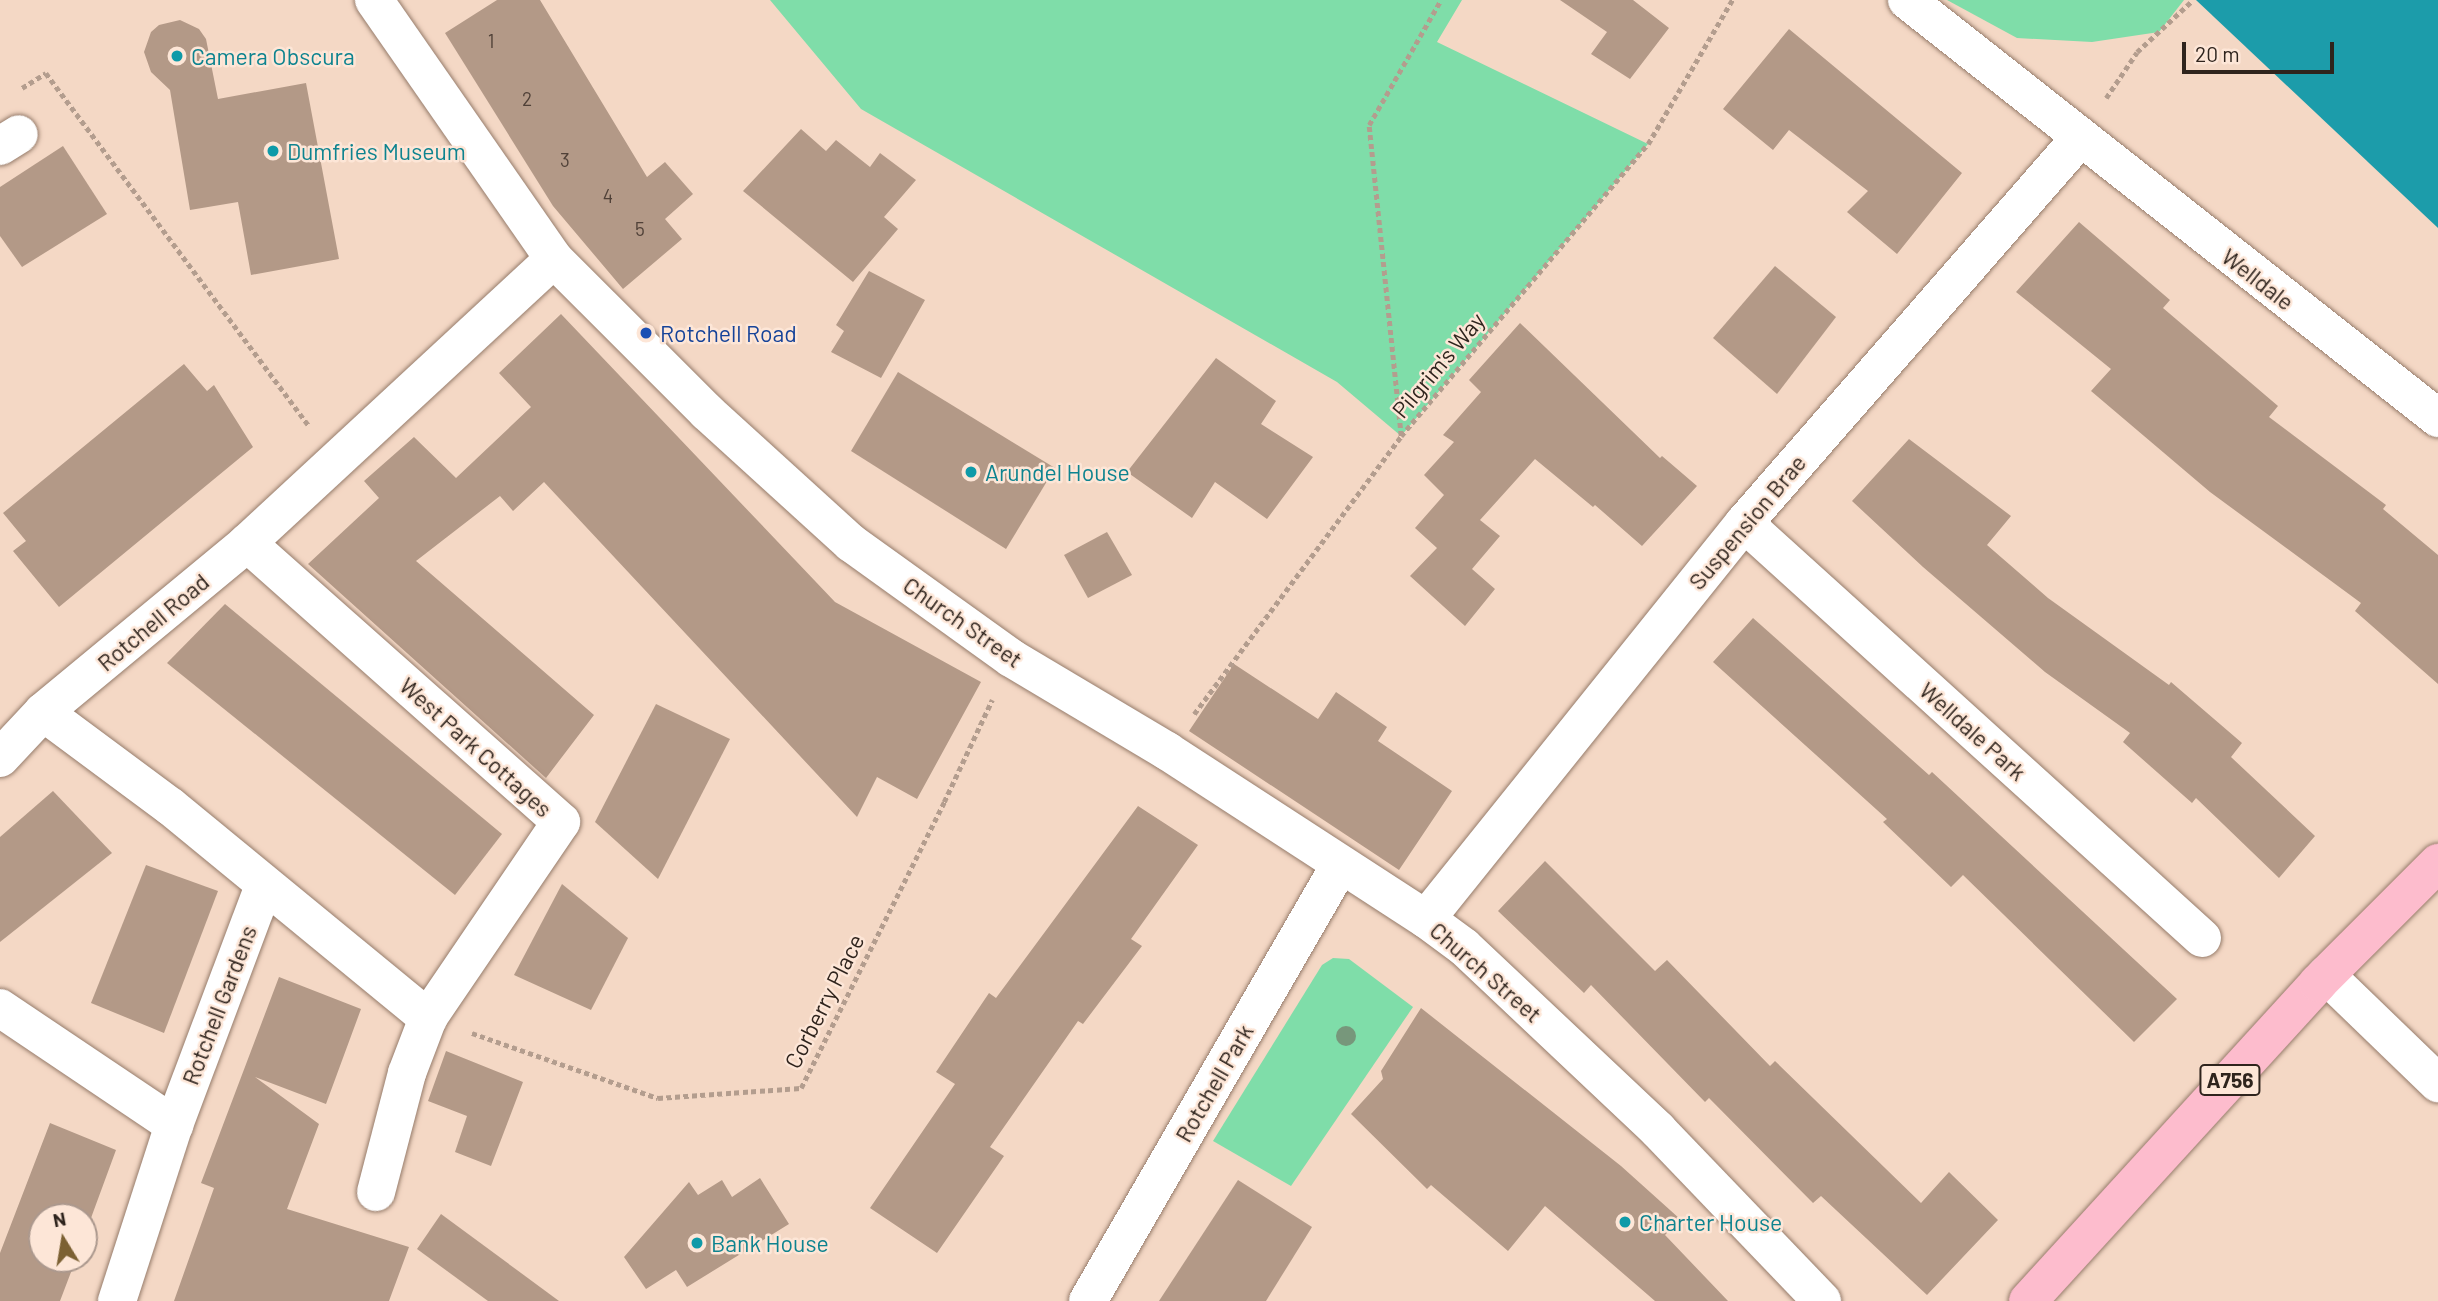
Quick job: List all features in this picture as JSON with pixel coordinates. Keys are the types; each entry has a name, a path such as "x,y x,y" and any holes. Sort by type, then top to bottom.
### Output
{"main road":[{"name":"A756","path":"2028,1301 2326,975 2438,863"}],"street":[{"name":"Church Street","path":"374,0 554,259 707,412 851,543 1011,658 1167,751 1426,919 1464,947 1658,1130 1822,1301"},
{"name":"Welldale","path":"1907,0 2438,418"},
{"name":"Suspension Brae","path":"1426,919 1744,523 2081,137"},
{"name":"Rotchell Road","path":"0,758 43,712 247,543 340,460 554,259"},
{"name":"Welldale Park","path":"1744,523 2203,939"},
{"name":"West Park Cottages","path":"247,543 561,822 428,1018"},
{"path":"43,712 171,807 428,1018 407,1073 376,1192"},
{"name":"Rotchell Park","path":"1088,1301 1340,865"},
{"name":"Rotchell Gardens","path":"117,1301 174,1125 264,885"},
{"path":"2326,975 2438,1083"},
{"path":"0,1008 174,1125"}],"path":[{"path":"1401,436 1369,125 1441,0"},
{"name":"Pilgrim's Way","path":"1167,751 1401,436 1648,144 1732,0"},
{"path":"2081,137 2137,52 2193,0"},
{"path":"12,94 46,73 313,430 340,460"},
{"name":"Corberry Place","path":"428,1018 658,1098 800,1087 944,802 1011,658"}],"green space":[{"path":"770,0 1462,0 1437,42 1648,144 1401,436 1337,382 861,109"},
{"path":"1947,0 2184,0 2159,32 2092,42 2017,38"},
{"path":"1333,958 1349,959 1413,1007 1291,1186 1213,1141 1322,965"}],"water":[{"path":"2196,0 2438,0 2438,228"}],"building":[{"path":"497,0 540,0 647,177 665,162 693,194 665,219 682,239 623,289 553,206 445,33"},
{"path":"1560,0 1633,0 1669,28 1630,79 1591,54 1607,32"},
{"name":"Dumfries Museum","path":"180,20 199,29 206,39 218,99 306,83 339,259 251,275 238,202 190,210 170,90 151,72 144,52 151,32 159,25"},
{"path":"1789,29 1962,173 1897,254 1847,212 1868,191 1789,130 1773,150 1723,109"},
{"path":"801,129 826,151 836,140 870,167 880,153 916,180 884,217 898,229 853,282 743,191"},
{"path":"63,146 107,214 22,267 0,236 0,187"},
{"path":"2079,222 2170,300 2163,308 2278,406 2269,417 2386,505 2383,509 2438,555 2438,684 2355,611 2361,603 2210,492 2091,391 2111,369 2016,292"},
{"path":"1775,266 1836,317 1777,394 1713,338"},
{"path":"869,271 925,300 881,378 831,352 844,331 836,325"},
{"path":"561,314 835,602 981,682 917,799 877,777 857,817 544,482 513,511 500,496 416,561 594,715 546,778 308,564 379,498 364,481 414,437 456,478 531,407 499,373"},
{"path":"1520,323 1660,458 1662,456 1697,486 1642,546 1595,505 1593,507 1535,459 1480,520 1500,536 1472,569 1495,589 1465,626 1410,576 1437,548 1415,528 1444,495 1424,475 1454,442 1443,435 1481,392 1469,380"},
{"path":"1216,358 1276,401 1261,424 1313,457 1267,519 1215,482 1192,518 1127,472"},
{"path":"184,364 207,391 214,385 253,447 59,607 13,551 26,541 3,513"},
{"name":"Arundel House","path":"898,372 1055,468 1006,549 851,451"},
{"path":"1909,439 2011,516 1987,545 2048,598 2169,685 2171,682 2242,743 2231,757 2315,836 2279,878 2196,798 2192,803 2123,742 2130,733 2045,672 1923,567 1852,501"},
{"path":"1107,532 1132,575 1088,598 1064,555"},
{"path":"225,604 502,834 455,895 167,663"},
{"path":"1753,618 1929,775 1932,772 2177,999 2134,1042 1963,875 1951,887 1883,822 1887,819 1713,662"},
{"path":"1234,664 1318,719 1336,692 1387,727 1378,741 1452,791 1399,870 1189,731"},
{"path":"656,704 730,739 658,879 595,822"},
{"path":"53,791 112,853 0,942 0,837"},
{"path":"1138,806 1198,845 1131,939 1142,946 1083,1024 1078,1021 990,1147 1004,1156 937,1253 870,1208 955,1084 936,1072 989,993 996,998"},
{"path":"1545,861 1655,971 1667,960 1770,1066 1775,1061 1921,1203 1949,1172 1998,1220 1927,1295 1821,1196 1813,1203 1709,1098 1705,1102 1591,985 1584,993 1498,911"},
{"path":"146,865 218,891 164,1033 91,1003"},
{"path":"562,884 628,938 591,1010 514,975"},
{"path":"279,977 361,1009 326,1104 255,1077 319,1124 287,1209 409,1247 389,1301 174,1301 214,1188 201,1183"},
{"path":"1421,1008 1621,1166 1680,1219 1665,1235 1728,1301 1655,1301 1545,1206 1508,1251 1431,1185 1427,1189 1351,1114 1383,1079 1381,1071"},
{"path":"446,1051 523,1082 491,1166 455,1152 467,1116 428,1101"},
{"path":"50,1123 116,1150 97,1203 28,1203 28,1273 71,1273 60,1301 0,1301 0,1253"},
{"name":"Bank House","path":"760,1178 789,1224 687,1287 676,1270 646,1289 624,1257 689,1182 698,1195 722,1180 732,1197"},
{"path":"1238,1180 1312,1227 1266,1301 1159,1301"},
{"path":"441,1214 559,1301 488,1301 417,1249"}],"place":[{"name":"Camera Obscura","path":"177,56"},
{"name":"Dumfries Museum","path":"273,151"},
{"name":"Rotchell Road","path":"646,333"},
{"name":"Arundel House","path":"971,472"},
{"name":"Charter House","path":"1625,1222"},
{"name":"Bank House","path":"697,1243"}]}
